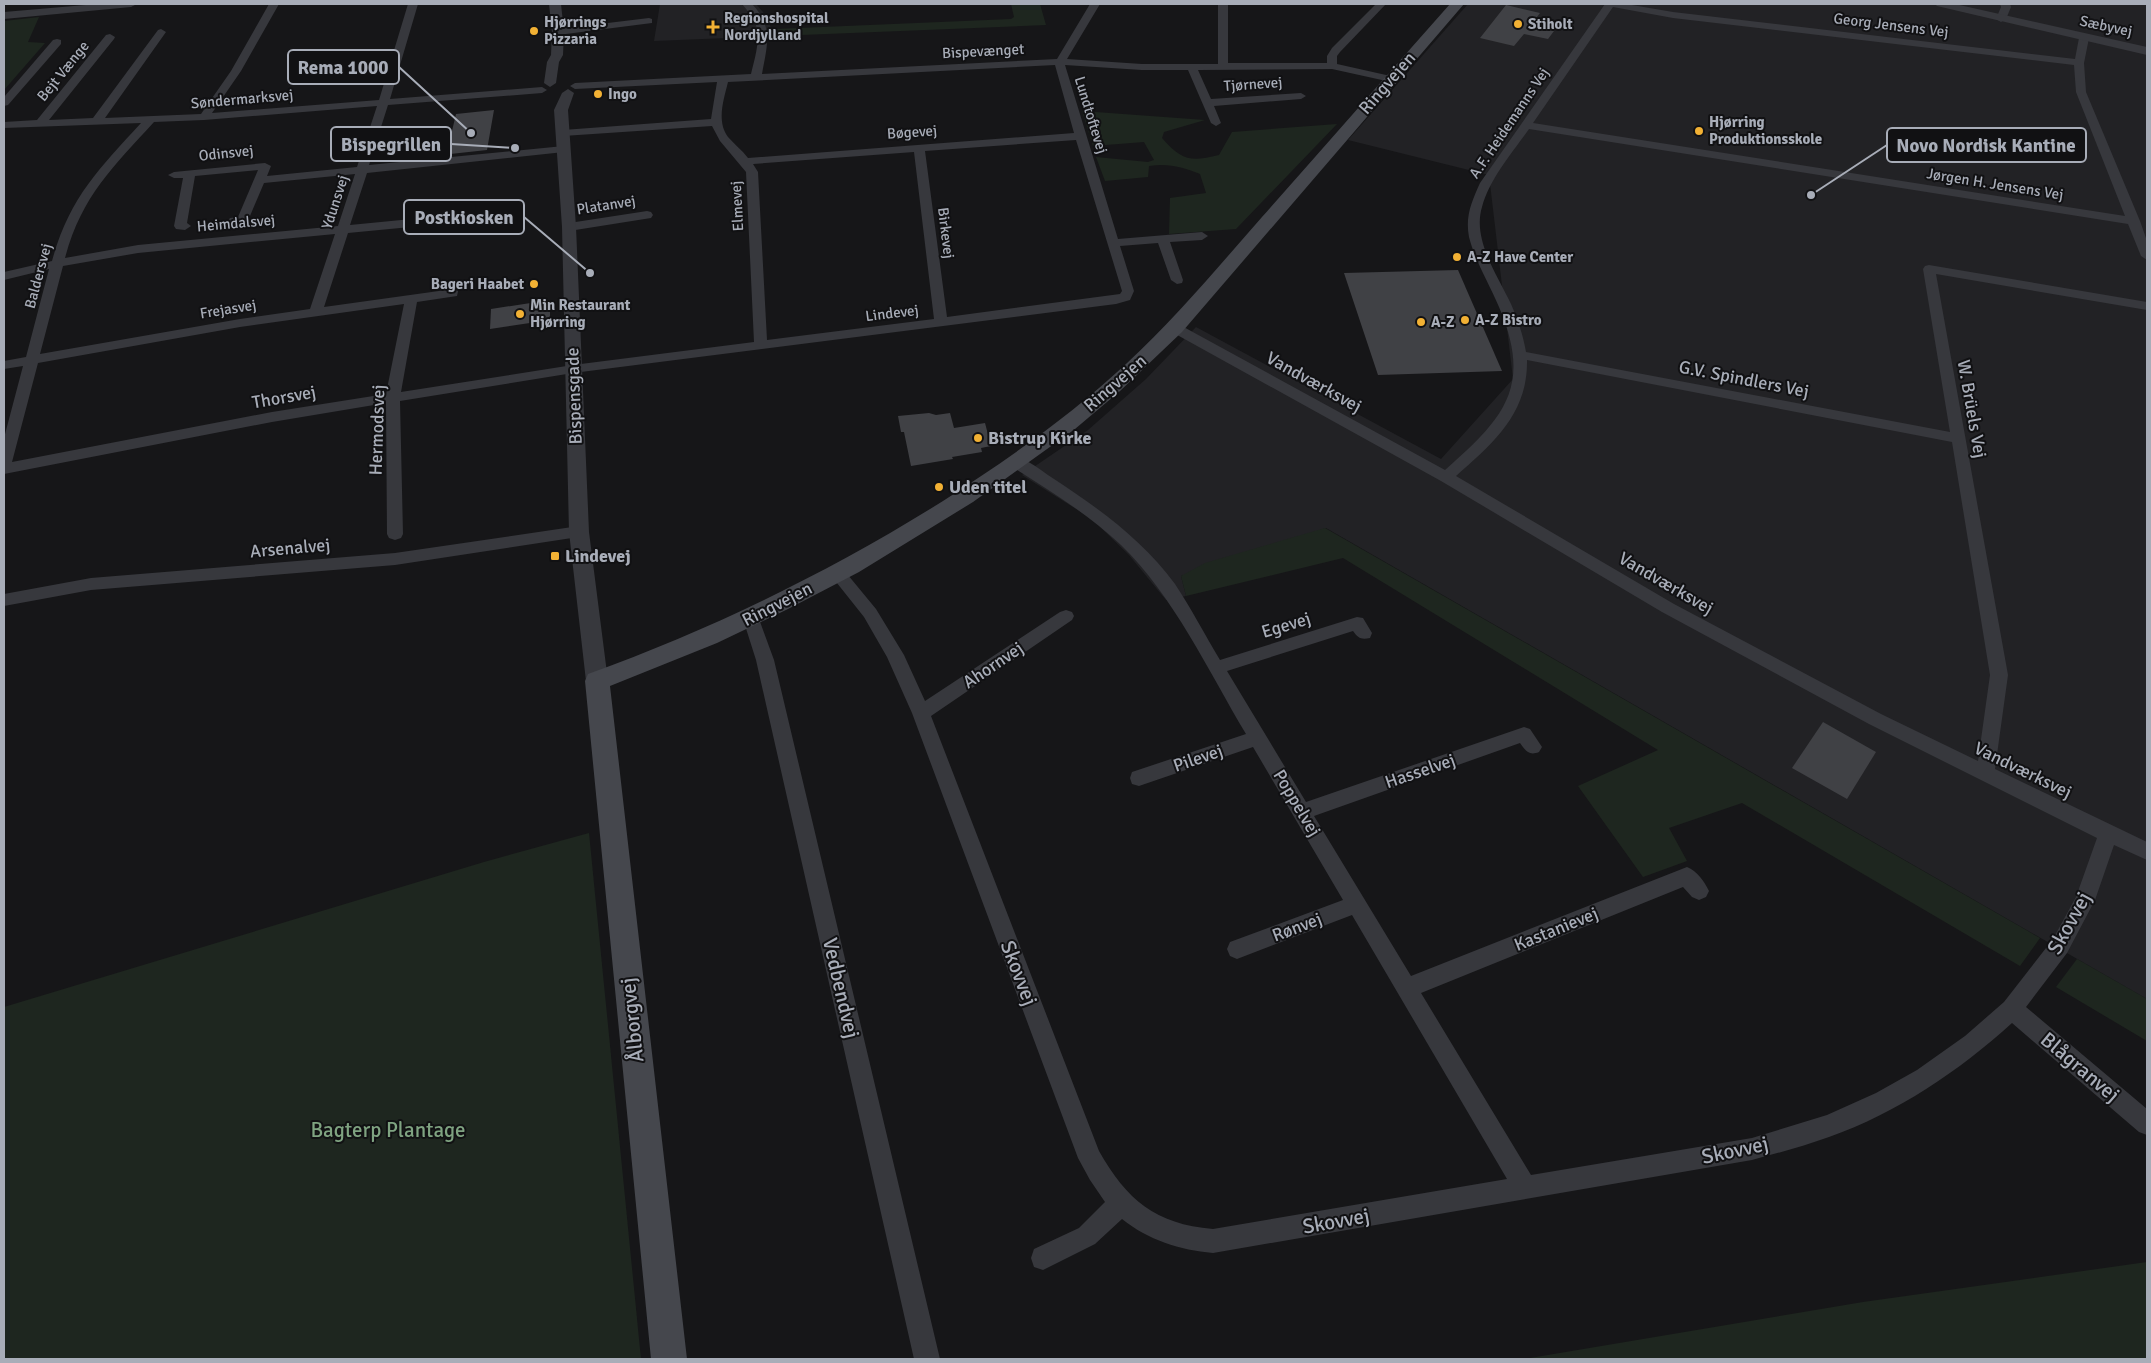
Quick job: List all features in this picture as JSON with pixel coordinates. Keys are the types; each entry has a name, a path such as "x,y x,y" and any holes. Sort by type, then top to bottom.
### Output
{"main road":[{"name":"Ringvejen","path":"597,681 656,661 751,619 837,573 928,520 1016,462 1091,406 1127,375 1175,328 1457,4"},
{"name":"Ålborgvej","path":"597,681 669,1359"}],"street":[{"path":"4,16 131,4"},
{"path":"204,117 236,70 274,4"},
{"name":"Ydunsvej","path":"316,312 384,102 413,4"},
{"name":"Bispensgade","path":"555,4 558,32 557,55 552,62 552,95 563,141 569,226 579,532 597,681"},
{"path":"747,4 759,17 764,28 756,77"},
{"name":"Lundtoftevej","path":"1095,4 1060,62 1061,73 1128,291 1125,297"},
{"path":"1223,4 1223,67"},
{"path":"1332,66 1332,56 1336,50 1381,4"},
{"name":"Georg Jensens Vej","path":"1611,4 1673,15 2079,62"},
{"name":"A.F. Heidemanns Vej","path":"1446,477 1490,435 1510,410 1519,384 1522,355 1513,323 1477,248 1473,223 1475,208 1486,184 1611,4"},
{"name":"Sæbyvej","path":"1942,4 2147,51"},
{"path":"2001,19 2006,7 2005,4"},
{"path":"558,32 648,20"},
{"path":"96,122 161,32"},
{"name":"Bejt Vænge","path":"40,124 110,37"},
{"path":"2084,38 2079,62 2081,92 2147,256"},
{"name":"Bejt Vænge","path":"4,103 57,42"},
{"path":"552,95 568,81 557,55"},
{"name":"Bispevænget","path":"568,81 756,77 1060,62 1142,67 1332,66 1391,79"},
{"name":"Tjørnevej","path":"1192,67 1216,123"},
{"path":"717,122 723,78"},
{"name":"Bispensgade","path":"552,95 565,104 568,81"},
{"name":"Søndermarksvej","path":"4,125 150,120 384,102 552,95"},
{"name":"Tjørnevej","path":"1207,103 1301,96"},
{"name":"Baldersvej","path":"4,465 65,234 74,212 87,190 150,120"},
{"name":"Odinsvej","path":"260,180 362,170 563,141 717,122"},
{"name":"Elmevej","path":"717,122 723,138 747,161 752,172 761,346"},
{"name":"Jørgen H. Jensens Vej","path":"1526,125 2134,221"},
{"name":"Bøgevej","path":"747,161 1080,136"},
{"name":"Birkevej","path":"919,147 941,323"},
{"name":"Odinsvej","path":"234,221 243,220 270,153"},
{"name":"Odinsvej","path":"174,175 265,166"},
{"name":"Odinsvej","path":"185,226 180,226 190,173"},
{"name":"Platanvej","path":"569,226 647,215"},
{"name":"Heimdalsvej","path":"4,276 113,252 473,217"},
{"path":"1113,243 1202,236"},
{"path":"1163,239 1177,280"},
{"name":"W. Brüels Vej","path":"1985,774 1999,675 1929,269 2147,306"},
{"name":"Frejasvej","path":"4,366 192,331 452,293 453,287"},
{"name":"Lindevej","path":"573,369 941,323 1116,300 1125,297"},
{"name":"Hermodsvej","path":"394,534 394,398 411,299"},
{"name":"Vandværksvej","path":"1175,328 1446,477 1668,608 1875,719 2108,834 2147,851"},
{"name":"G.V. Spindlers Vej","path":"1522,355 1959,439"},
{"name":"Thorsvej","path":"4,469 263,419 573,369"},
{"name":"Poppelvej","path":"1016,462 1088,509 1120,534 1169,588 1526,1189"},
{"name":"Arsenalvej","path":"4,600 91,584 395,559 579,532"},
{"name":"Skovvej","path":"837,573 870,613 895,655 921,713 1090,1158 1103,1182 1121,1203 1148,1224 1180,1237 1213,1241 1526,1189 1752,1149 1829,1126 1884,1102 1925,1078 1973,1044 2012,1009 2060,946 2085,900 2108,834"},
{"name":"Ahornvej","path":"921,713 1066,616"},
{"name":"Vedbendvej","path":"751,619 765,660 927,1359"},
{"name":"Egevej","path":"1216,668 1357,623 1364,633"},
{"name":"Hasselvej","path":"1302,812 1524,734 1533,746"},
{"name":"Pilevej","path":"1139,778 1258,738"},
{"name":"Kastanievej","path":"1407,988 1687,876 1699,891"},
{"name":"Rønvej","path":"1236,949 1357,904"},
{"name":"Blågranvej","path":"2012,1009 2147,1124"},
{"path":"1043,1258 1087,1236 1121,1203"}],"shaded area":[{"name":"Regionshospital Nordjylland","path":"660,4 756,4 768,18 773,36 654,41"},
{"path":"1468,4 2147,4 2147,999 1326,528 1181,576 1186,596 1166,600 1129,555 1092,519 1022,475 1088,430 1146,379 1196,327 1441,459 1513,379 1489,175 1348,140"}],"green space":[{"path":"1011,4 1040,4 1046,25 777,36 775,29 1011,19 1014,17"},
{"path":"39,17 28,42 45,43 4,90 4,21"},
{"path":"1082,111 1205,120 1164,132 1162,138 1181,155 1194,159 1219,155 1232,132 1337,124 1236,229 1169,234 1170,198 1206,193 1200,174 1175,166 1156,165 1149,166 1148,177 1105,181 1096,157 1148,162 1154,160 1144,142 1093,146"},
{"path":"1325,528 2040,938 2020,966 1742,803 1669,828 1687,861 1643,877 1578,786 1658,750 1343,558 1186,596 1181,576 1205,563"},
{"name":"Bagterp Plantage","path":"589,833 641,1359 4,1359 4,1007 484,862"},
{"path":"2077,959 2147,999 2147,1041 2056,987"},
{"path":"2147,1262 2147,1359 1524,1359 1863,1302"}],"building":[{"name":"Stiholt","path":"1506,5 1540,13 1533,22 1557,27 1548,39 1524,34 1514,46 1480,38"},
{"path":"494,110 487,150 432,156 438,132 452,131 456,114"},
{"name":"A-Z","path":"1458,270 1502,371 1378,375 1344,273"},
{"name":"Min Restaurant Hjørring","path":"550,300 550,320 490,329 491,309"},
{"name":"Bistrup Kirke","path":"929,413 936,415 950,413 954,428 985,423 991,446 981,448 982,452 911,466 904,432 901,432 898,416"},
{"path":"1823,722 1876,752 1847,799 1792,768"}],"place":[{"name":"Stiholt","path":"1518,24"},
{"name":"Regionshospital Nordjylland","path":"713,27"},
{"name":"Hjørrings Pizzaria","path":"534,31"},
{"name":"Ingo","path":"598,94"},
{"name":"Hjørring Produktionsskole","path":"1699,131"},
{"name":"Rema 1000","path":"471,133"},
{"name":"Bispegrillen","path":"515,148"},
{"name":"Novo Nordisk Kantine","path":"1811,195"},
{"name":"A-Z Have Center","path":"1457,257"},
{"name":"Postkiosken","path":"590,273"},
{"name":"Bageri Haabet","path":"534,284"},
{"name":"Min Restaurant Hjørring","path":"520,314"},
{"name":"A-Z Bistro","path":"1465,320"},
{"name":"A-Z","path":"1421,322"},
{"name":"Bistrup Kirke","path":"978,438"},
{"name":"Uden titel","path":"939,487"},
{"name":"Lindevej","path":"555,556"}]}
